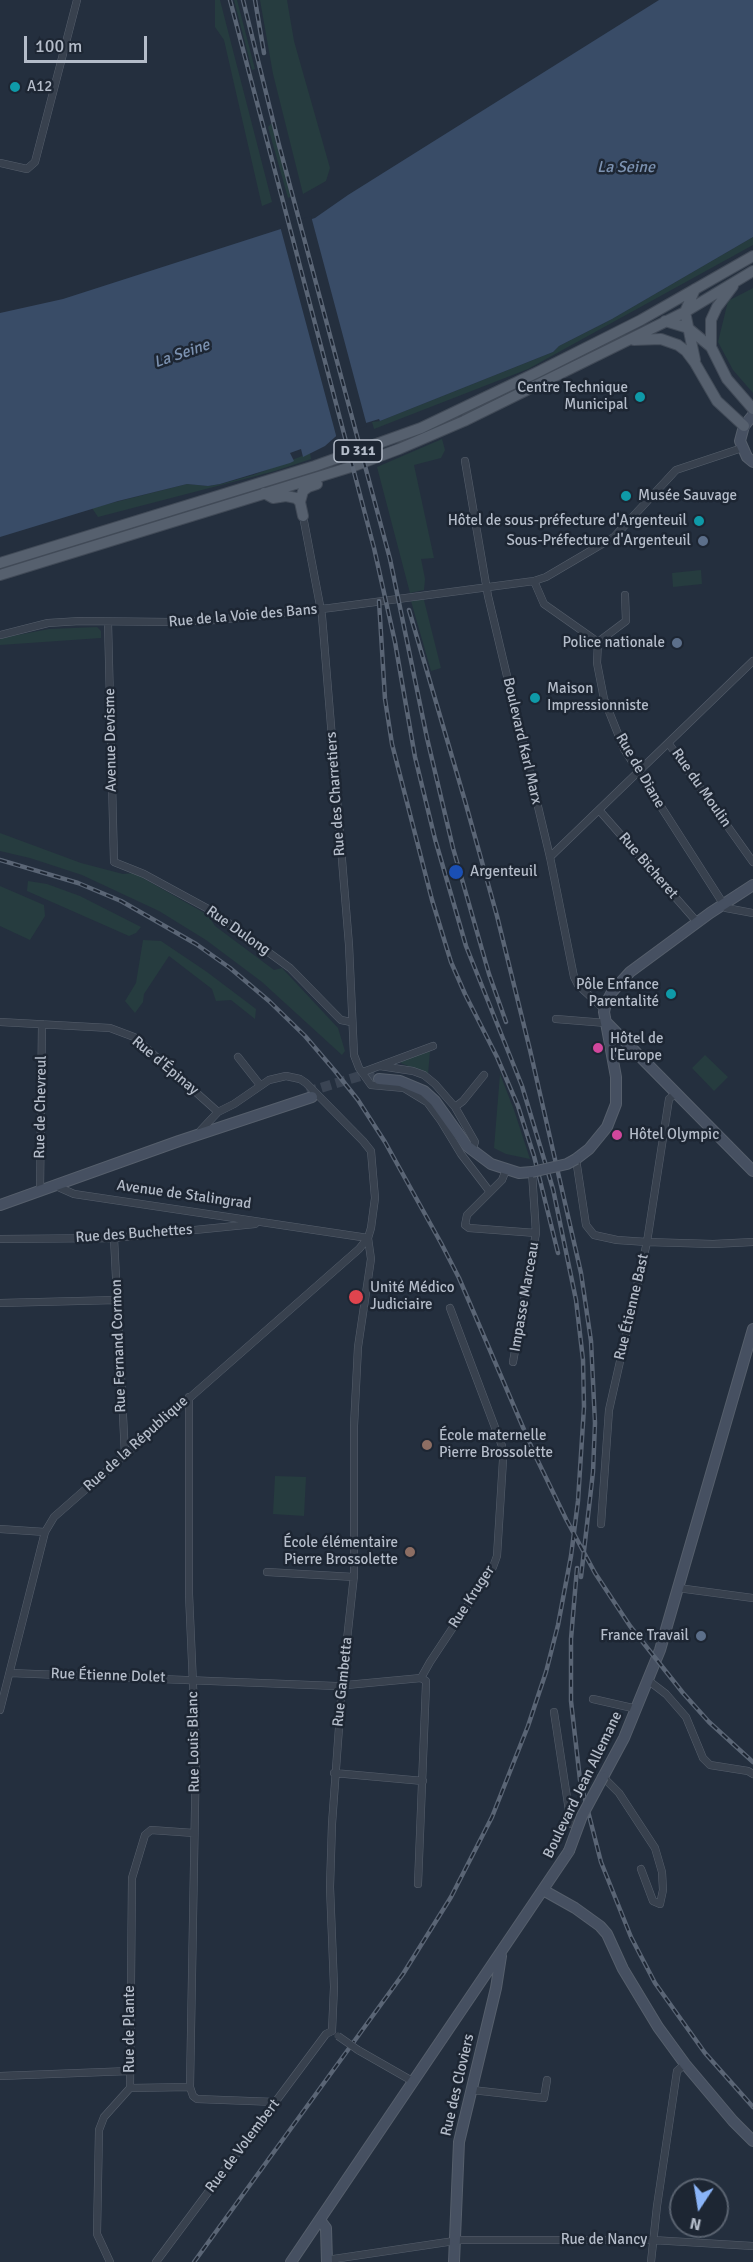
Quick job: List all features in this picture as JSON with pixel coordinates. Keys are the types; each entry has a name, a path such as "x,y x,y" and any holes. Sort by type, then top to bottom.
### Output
{"main road":[{"name":"D 311","path":"0,563 386,442 477,402 641,320 753,256"},
{"name":"D 311","path":"0,575 354,466 464,421 668,321 753,272"},
{"path":"711,347 711,320 717,307 735,283"},
{"path":"695,289 685,312 695,363"},
{"path":"641,320 668,321 688,328 711,347 727,379 753,409"},
{"path":"628,341 661,339 686,351 717,401 744,426"},
{"path":"753,415 744,426 740,441 747,457 753,462"},
{"path":"303,516 300,502 303,491 308,487 345,475 354,466"},
{"path":"264,493 273,498 286,496 296,498 300,502"},
{"path":"379,1073 424,1091 435,1101 467,1146 485,1160 506,1170 519,1173 567,1164 598,1139 614,1114 617,1090 604,1009 618,983 697,922 753,885"},
{"path":"606,1023 753,1171"},
{"path":"612,1051 623,1046 630,1046"},
{"path":"379,1073 407,1078 429,1089 485,1160"},
{"path":"0,1204 56,1186 309,1095 201,1130 179,1141"},
{"name":"Boulevard Jean Allemane","path":"291,2262 570,1851 582,1816 624,1738 649,1681 753,1329"},
{"path":"543,1890 575,1908 607,1934 642,2001 685,2064 753,2141"},
{"name":"Rue des Cloviers","path":"454,2262 459,2142 496,1988 501,1953"},
{"path":"476,1990 487,1984 496,1988"},
{"path":"320,2220 326,2228 327,2261"}],"street":[{"path":"0,163 27,169 35,162 77,0"},
{"name":"Rue de la Voie des Bans","path":"0,635 48,623 217,620 534,581 546,577 614,537 676,470 742,448"},
{"name":"Boulevard Karl Marx","path":"465,461 487,586 550,857 576,981 604,1009"},
{"name":"Rue des Charretiers","path":"303,516 320,609 349,951 354,1055 363,1072"},
{"path":"534,581 544,604 598,642 626,621 625,595"},
{"name":"Avenue Devisme","path":"108,622 113,858"},
{"name":"Rue de Diane","path":"598,642 597,663 604,699 624,749 723,904"},
{"path":"550,857 753,661"},
{"name":"Rue du Moulin","path":"669,744 753,862"},
{"name":"Rue Bicheret","path":"599,810 697,922"},
{"name":"Rue Dulong","path":"113,858 117,864 144,874 212,911 290,968 341,1020 351,1022"},
{"path":"723,904 731,910 753,913"},
{"path":"556,1019 606,1023"},
{"name":"Rue d'Épinay","path":"0,1022 110,1028 134,1037 218,1112"},
{"name":"Rue de Chevreul","path":"40,1191 42,1024"},
{"path":"379,1073 433,1046"},
{"path":"238,1057 260,1085"},
{"path":"363,1072 379,1073 400,1067 424,1075 455,1107 475,1142 473,1147"},
{"path":"363,1072 374,1087 396,1086 412,1091 421,1097 435,1112 460,1154 490,1192"},
{"path":"455,1107 463,1101 484,1075"},
{"path":"201,1130 218,1112 269,1080 286,1076 306,1083 371,1151 375,1198 374,1218 368,1238"},
{"name":"Rue Étienne Bast","path":"601,1524 609,1410 647,1242 669,1099 676,1093"},
{"path":"576,1159 586,1225 591,1233 617,1240 647,1242 713,1244 753,1242"},
{"path":"506,1170 502,1180 467,1215 465,1225 474,1229 536,1233"},
{"name":"Impasse Marceau","path":"513,1362 536,1233 532,1172"},
{"name":"Avenue de Stalingrad","path":"56,1186 74,1194 368,1238"},
{"name":"Rue des Buchettes","path":"0,1239 114,1238 267,1222"},
{"name":"Rue Fernand Cormon","path":"114,1238 125,1455"},
{"name":"Rue de la République","path":"0,1710 2,1692 10,1672 45,1532 54,1517 359,1250 368,1238"},
{"name":"Rue Gambetta","path":"332,2031 334,1987 330,1887 334,1773 354,1577 354,1426 358,1347 371,1259 368,1238"},
{"path":"0,1303 117,1300"},
{"name":"Rue Kruger","path":"421,1678 488,1577 497,1556 502,1446 450,1308"},
{"name":"Rue Louis Blanc","path":"189,1397 189,1594 196,1752 190,2087"},
{"path":"0,1529 45,1532"},
{"path":"267,1572 354,1577"},
{"path":"678,1588 753,1598"},
{"name":"Rue Étienne Dolet","path":"10,1672 342,1686 421,1678"},
{"path":"418,1884 426,1684 421,1678"},
{"path":"649,1681 666,1694 686,1717 704,1758 710,1765 751,1773"},
{"path":"593,1699 637,1709"},
{"path":"554,1712 571,1824 579,1826"},
{"path":"334,1773 423,1781"},
{"path":"603,1777 619,1793 655,1848 662,1872 663,1890 660,1904 653,1901 640,1869"},
{"name":"Rue de Plante","path":"110,2262 97,2234 99,2130 104,2117 130,2088 131,1909 135,1862 145,1835 151,1830 194,1833"},
{"path":"332,2031 358,2050 414,2082"},
{"name":"Rue de Volembert","path":"156,2262 326,2034 332,2031"},
{"path":"651,2262 652,2240 677,2071 685,2064"},
{"path":"0,2076 130,2071"},
{"path":"472,2090 544,2098 547,2080"},
{"path":"130,2088 190,2087 193,2096 197,2099 276,2102"},
{"name":"Rue de Nancy","path":"327,2261 454,2242 652,2240 753,2246"}],"green space":[{"path":"215,0 220,0 272,202 262,206 224,40 215,27"},
{"path":"234,0 237,0 255,69 252,70"},
{"path":"260,0 287,0 294,41 330,168 326,181 303,194 273,74"},
{"path":"272,123 292,196 288,198 268,127"},
{"path":"753,237 753,245 528,369 374,429 372,422 380,421 553,352 559,346 612,319"},
{"path":"753,288 753,393 733,370 718,342 728,301"},
{"path":"442,439 445,450 441,458 414,465 434,558 421,559 425,579 424,590 410,593 377,467"},
{"path":"310,453 311,459 275,471 98,517 92,508 187,484 208,486 221,484 253,475"},
{"path":"701,570 702,584 673,587 672,573"},
{"path":"424,600 441,668 431,671 411,601"},
{"path":"97,627 101,631 101,638 0,645 2,638 49,629"},
{"path":"0,833 81,863 123,874 134,873 208,915 215,926 274,970 282,968 338,1028 345,1051 342,1055 262,982 206,940 159,911 82,875 0,851"},
{"path":"28,881 47,884 80,896 141,927 129,936 27,891"},
{"path":"0,886 44,905 45,916 30,940 0,926"},
{"path":"143,940 161,941 207,972 256,1009 255,1019 231,1000 216,1001 212,989 169,956 144,994 143,1002 135,1013 125,1001 136,983"},
{"path":"430,1051 428,1075 401,1063 401,1061"},
{"path":"705,1055 728,1077 714,1091 692,1068"},
{"path":"500,1074 530,1159 506,1154 494,1148"},
{"path":"275,1476 306,1477 304,1516 273,1514"}],"water":[{"name":"La Seine","path":"659,0 753,0 753,237 612,319 559,346 553,352 380,421 379,419 343,430 325,446 303,457 301,449 290,453 294,461 290,463 220,484 208,486 187,484 118,501 0,537 0,313 63,299 315,218"}],"pier":[{"path":"311,216 367,426 346,433 337,439 280,226"}],"tunnel":[{"path":"307,1092 360,1076 378,1075"}],"railway":[{"path":"194,2262 403,1974 451,1897 492,1817 528,1726 546,1672 558,1625 571,1556 578,1501 584,1407 583,1360 576,1300 553,1189 522,1086 466,946 435,839 415,757 395,642 374,548 230,0"},
{"path":"243,0 279,145 390,559 427,738 453,848 489,974 506,1022"},
{"path":"255,0 264,53"},
{"path":"379,601 385,699 392,744 432,900 451,962 518,1106 534,1156 558,1253"},
{"path":"409,610 497,916 581,1273 591,1341 595,1423 593,1472 581,1577"},
{"path":"0,860 78,883 121,901 196,944 230,968 269,1001 305,1036 335,1071 358,1100 385,1142 441,1243 459,1278 534,1453 595,1573 630,1626 683,1693 709,1722 753,1762"},
{"path":"577,1568 571,1639 571,1701 580,1780 601,1862 631,1937 655,1983 705,2053 753,2107"}],"place":[{"name":"A12","path":"15,87"},
{"name":"Centre Technique Municipal","path":"640,397"},
{"name":"Musée Sauvage","path":"626,496"},
{"name":"Hôtel de sous-préfecture d'Argenteuil","path":"699,521"},
{"name":"Sous-Préfecture d'Argenteuil","path":"703,541"},
{"name":"Police nationale","path":"677,643"},
{"name":"Maison Impressionniste","path":"535,698"},
{"name":"Argenteuil","path":"456,872"},
{"name":"Pôle Enfance Parentalité","path":"671,994"},
{"name":"Hôtel de l'Europe","path":"598,1048"},
{"name":"Hôtel Olympic","path":"617,1135"},
{"name":"Unité Médico Judiciaire","path":"356,1297"},
{"name":"École maternelle Pierre Brossolette","path":"427,1445"},
{"name":"École élémentaire Pierre Brossolette","path":"410,1552"},
{"name":"France Travail","path":"701,1636"}]}
